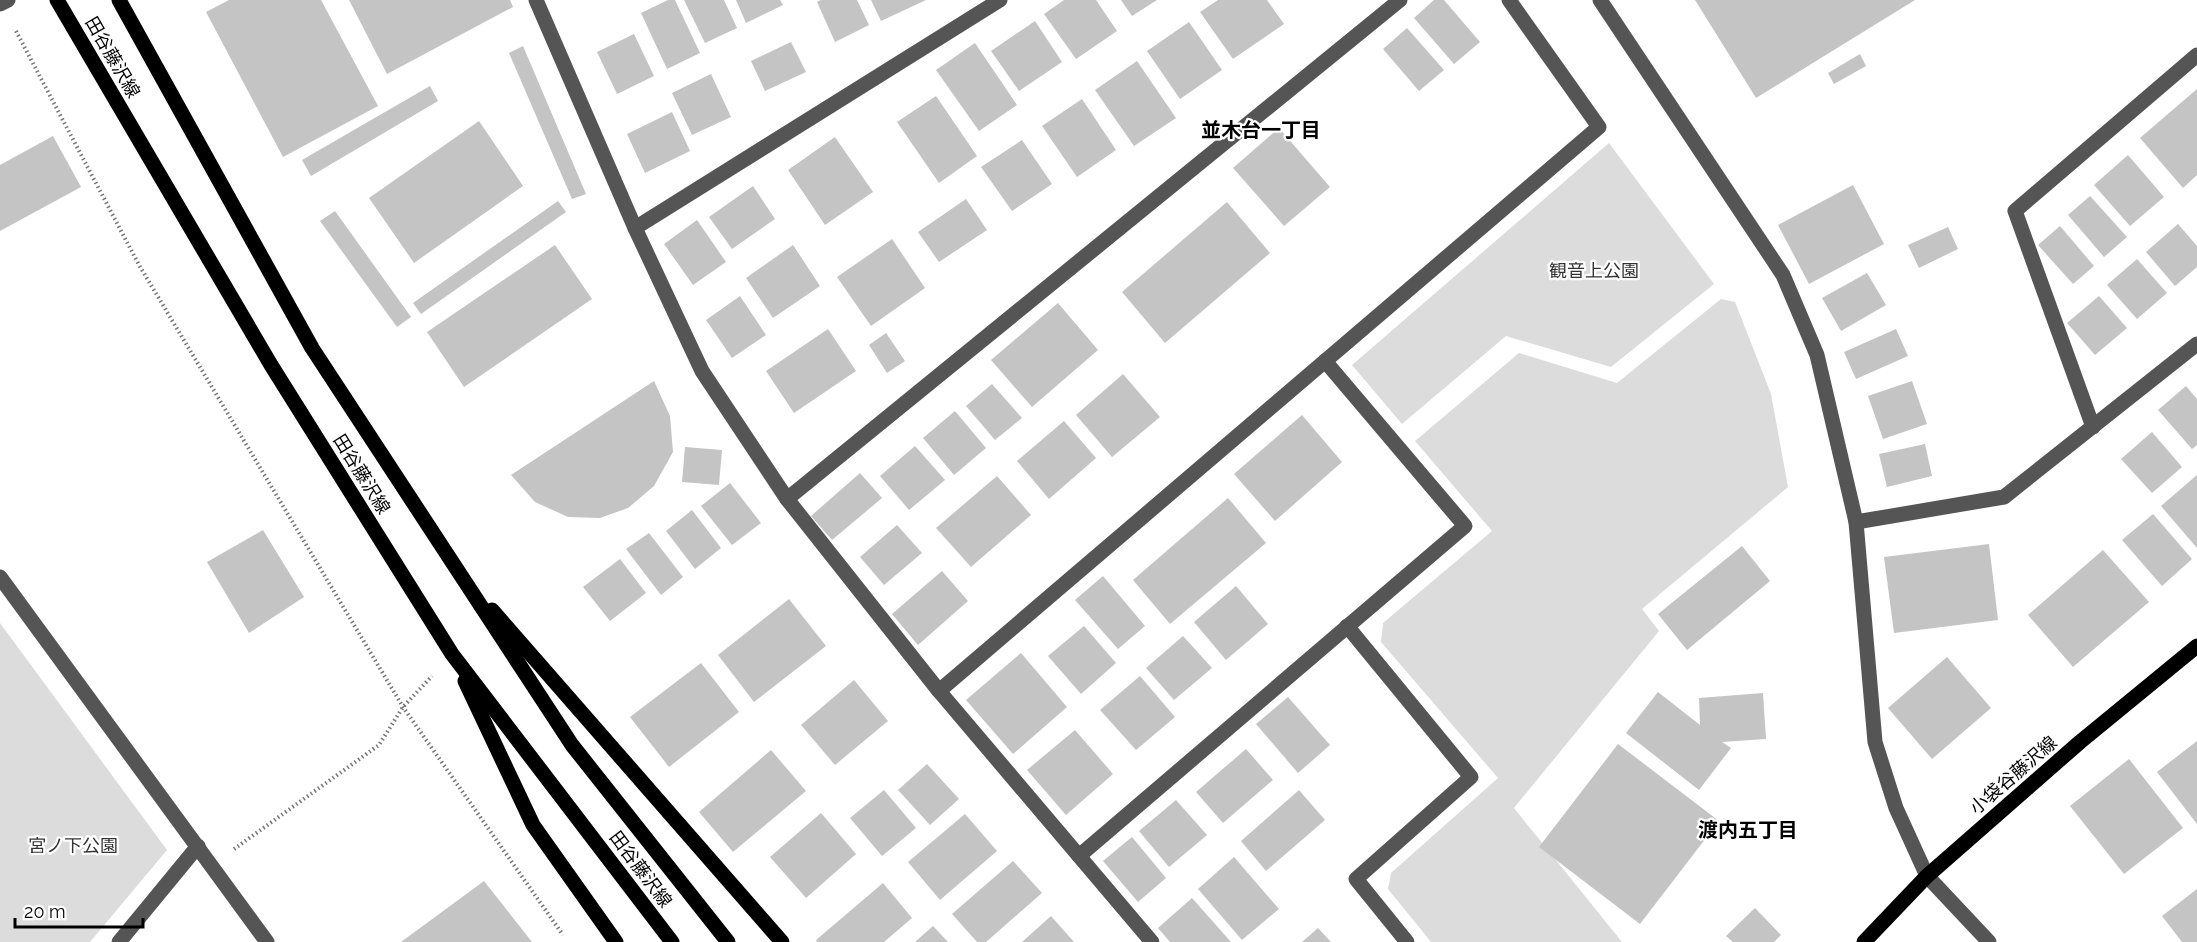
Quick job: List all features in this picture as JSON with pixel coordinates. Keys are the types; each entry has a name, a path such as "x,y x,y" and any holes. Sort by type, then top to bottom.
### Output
{"main road":[{"name":"田谷藤沢線","path":"57,0 271,365 452,654 672,942"},
{"name":"田谷藤沢線","path":"119,0 312,348 572,745 728,942"},
{"path":"452,564 782,942"},
{"name":"小袋谷藤沢線","path":"1864,942 1927,876 2080,742 2197,646"},
{"path":"452,654 533,825 616,942"}],"street":[{"path":"536,0 635,228 702,370 787,499 939,691 1152,942"},
{"path":"635,228 1000,0"},
{"path":"787,499 1400,0"},
{"path":"939,691 1599,127 1509,0"},
{"path":"1600,0 1783,275 1817,354 1856,522 1875,742 1896,808 1927,876 1989,942"},
{"path":"2092,427 2015,211 2197,55"},
{"path":"1856,522 2004,497 2197,344"},
{"path":"1079,856 1465,526 1325,361"},
{"path":"0,577 267,942"},
{"path":"1347,626 1471,777 1356,879 1407,942"},
{"path":"119,942 198,846"}],"path":[{"path":"3,3 139,265 403,707 563,935"},
{"path":"212,865 379,745 403,707 452,654"}],"green space":[{"name":"観音上公園","path":"1609,143 1714,284 1611,367 1506,336 1402,424 1352,365"},
{"path":"1721,299 1735,302 1771,394 1788,487 1642,609 1659,631 1514,808 1622,942 1431,942 1388,889 1391,873 1498,778 1381,642 1383,623 1492,531 1415,441 1519,353 1617,383"},
{"name":"宮ノ下公園","path":"0,623 167,850 90,942 0,942"}],"building":[{"path":"229,0 321,0 378,106 283,157 206,12"},
{"path":"349,0 510,0 513,7 387,74"},
{"path":"668,0 675,0 700,53 667,69 641,13"},
{"path":"684,0 724,0 737,28 705,43"},
{"path":"736,0 780,0 783,5 746,23"},
{"path":"857,0 869,25 835,42 817,2"},
{"path":"871,0 926,0 881,21"},
{"path":"1064,0 1096,0 1117,31 1076,59 1044,14"},
{"path":"1121,0 1157,0 1132,16"},
{"path":"1218,0 1267,0 1284,24 1233,59 1200,12"},
{"path":"1434,0 1444,0 1480,42 1454,64 1414,18"},
{"path":"1695,0 1915,0 1756,98"},
{"path":"1035,21 1062,62 1019,91 991,51"},
{"path":"1189,22 1222,70 1180,99 1147,51"},
{"path":"1407,28 1444,70 1419,91 1383,49"},
{"path":"634,34 654,76 617,94 597,52"},
{"path":"791,42 806,72 765,91 751,61"},
{"path":"975,43 1017,105 979,131 936,70"},
{"path":"523,46 586,194 572,199 509,53"},
{"path":"1860,54 1866,66 1834,84 1828,73"},
{"path":"1137,61 1176,118 1134,146 1095,90"},
{"path":"711,74 731,117 692,135 672,93"},
{"path":"430,86 438,101 311,176 302,160"},
{"path":"2197,89 2197,175 2183,188 2140,138"},
{"path":"936,96 977,156 939,183 897,122"},
{"path":"1082,99 1116,150 1077,177 1042,126"},
{"path":"672,112 690,151 645,173 627,134"},
{"path":"479,121 523,186 414,263 369,198"},
{"path":"1279,128 1330,187 1284,226 1233,168"},
{"path":"53,136 81,187 0,231 0,165"},
{"path":"835,137 873,192 825,225 788,170"},
{"path":"1022,140 1052,184 1012,211 981,167"},
{"path":"2128,155 2164,197 2130,226 2094,185"},
{"path":"1853,185 1884,244 1809,284 1778,225"},
{"path":"753,186 775,219 732,249 709,217"},
{"path":"2090,196 2127,237 2104,257 2068,215"},
{"path":"966,199 987,230 939,262 918,232"},
{"path":"558,201 566,212 421,314 413,303"},
{"path":"1227,202 1270,253 1165,343 1122,292"},
{"path":"335,211 411,317 397,327 320,221"},
{"path":"697,220 726,262 693,285 664,244"},
{"path":"2178,224 2197,246 2197,267 2175,286 2146,252"},
{"path":"2060,226 2094,266 2073,284 2038,245"},
{"path":"1948,227 1958,249 1919,268 1908,245"},
{"path":"892,239 925,288 871,326 837,277"},
{"path":"555,245 592,299 464,387 427,332"},
{"path":"793,245 820,286 773,318 746,278"},
{"path":"2137,259 2167,293 2137,319 2107,285"},
{"path":"1867,273 1886,305 1841,331 1822,298"},
{"path":"740,296 766,335 732,358 706,320"},
{"path":"2099,296 2127,328 2095,355 2067,323"},
{"path":"1058,303 1098,350 1032,407 991,360"},
{"path":"828,329 856,371 794,413 766,371"},
{"path":"1896,329 1908,356 1856,379 1844,352"},
{"path":"886,333 905,361 887,373 869,345"},
{"path":"1123,374 1160,417 1112,457 1076,415"},
{"path":"654,381 670,416 673,452 654,486 628,508 600,518 568,517 535,502 511,475"},
{"path":"1912,381 1927,424 1883,439 1868,396"},
{"path":"992,384 1022,418 995,440 966,406"},
{"path":"2186,386 2197,399 2197,445 2192,449 2158,410"},
{"path":"955,411 986,448 954,475 923,438"},
{"path":"1302,415 1342,462 1275,521 1234,474"},
{"path":"1064,421 1096,458 1049,499 1017,461"},
{"path":"2152,432 2182,467 2152,493 2121,459"},
{"path":"1925,444 1932,476 1887,487 1879,454"},
{"path":"915,446 945,480 909,510 880,476"},
{"path":"685,447 722,450 719,485 682,482"},
{"path":"860,473 882,498 832,540 811,516"},
{"path":"2197,475 2197,548 2161,506"},
{"path":"997,476 1031,515 971,567 936,528"},
{"path":"730,483 761,523 732,545 701,506"},
{"path":"1228,498 1266,543 1170,624 1133,580"},
{"path":"692,510 721,548 695,569 666,531"},
{"path":"2153,514 2192,559 2162,586 2122,540"},
{"path":"897,525 922,553 884,585 860,557"},
{"path":"263,530 304,597 249,633 207,562"},
{"path":"649,533 683,577 661,595 626,549"},
{"path":"1989,544 1998,620 1894,633 1884,557"},
{"path":"1742,546 1770,581 1687,650 1658,614"},
{"path":"2103,550 2149,602 2073,667 2028,615"},
{"path":"620,559 646,593 610,621 583,587"},
{"path":"942,571 968,601 918,645 892,614"},
{"path":"1103,576 1145,626 1118,649 1075,600"},
{"path":"1236,586 1268,624 1226,660 1194,622"},
{"path":"789,599 826,646 754,702 718,655"},
{"path":"1084,626 1116,663 1081,694 1048,656"},
{"path":"1183,636 1212,668 1174,700 1146,668"},
{"path":"1021,653 1067,707 1013,754 966,700"},
{"path":"1947,657 1991,708 1932,759 1888,708"},
{"path":"701,663 739,712 669,767 630,717"},
{"path":"1140,676 1175,717 1136,750 1100,710"},
{"path":"854,680 888,721 835,765 801,725"},
{"path":"1658,692 1700,725 1699,698 1763,693 1766,739 1722,742 1731,748 1699,790 1626,733"},
{"path":"1288,697 1330,745 1298,773 1256,724"},
{"path":"1075,730 1113,774 1066,815 1027,770"},
{"path":"2197,741 2197,824 2157,772"},
{"path":"1618,744 1719,821 1640,924 1539,847"},
{"path":"1246,749 1273,780 1223,823 1196,792"},
{"path":"771,750 806,791 733,852 699,812"},
{"path":"2129,759 2183,828 2124,874 2070,806"},
{"path":"927,764 959,799 930,825 898,790"},
{"path":"884,790 916,828 882,856 850,818"},
{"path":"1299,790 1325,820 1266,871 1241,841"},
{"path":"1176,800 1207,835 1169,867 1139,831"},
{"path":"821,813 856,854 806,898 770,857"},
{"path":"965,814 997,851 940,900 908,862"},
{"path":"1132,837 1166,878 1138,902 1103,861"},
{"path":"1234,857 1279,909 1242,940 1198,889"},
{"path":"1013,861 1042,893 986,942 977,942 952,914"},
{"path":"484,881 532,942 401,942"},
{"path":"883,883 912,918 884,942 817,942 816,940"},
{"path":"2197,889 2197,942 2182,942 2162,916"},
{"path":"1192,898 1231,942 1170,942 1158,928"},
{"path":"1755,908 1781,935 1774,942 1733,942 1726,936"},
{"path":"1051,916 1074,942 1022,942"},
{"path":"933,926 948,942 915,942"},
{"path":"1318,928 1331,942 1302,942"}],"district":[{"name":"並木台一丁目","path":"1261,130"},
{"name":"渡内五丁目","path":"1748,830"}]}
